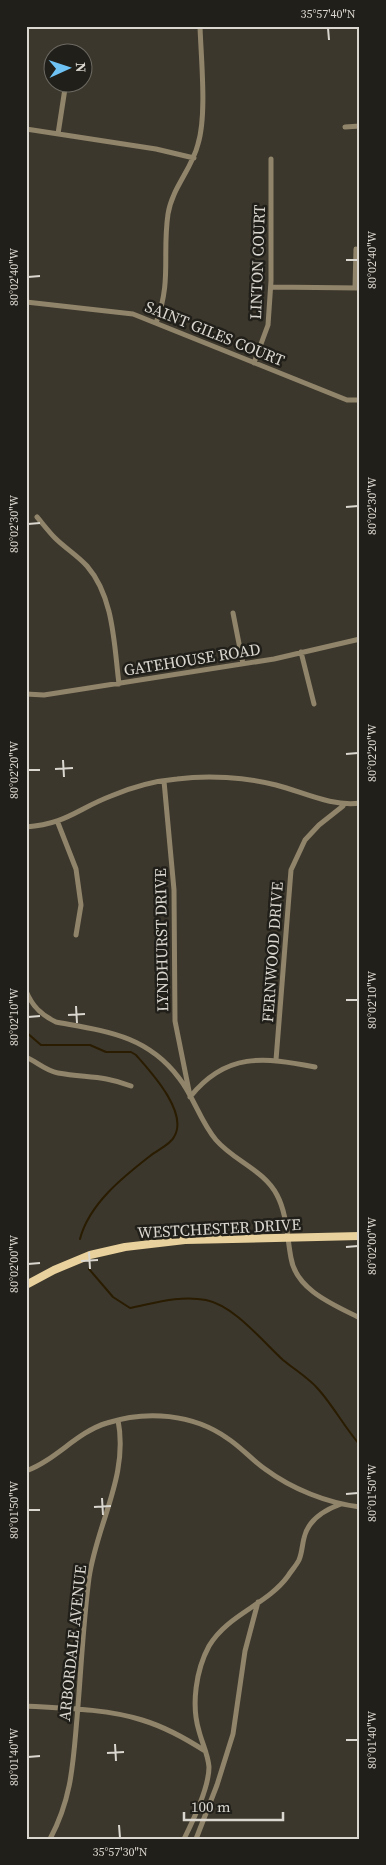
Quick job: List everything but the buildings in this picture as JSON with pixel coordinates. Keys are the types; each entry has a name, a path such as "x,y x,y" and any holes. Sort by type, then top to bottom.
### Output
{"main road":[{"name":"WESTCHESTER DRIVE","path":"26,1285 54,1270 90,1256 125,1247 185,1240 360,1236"}],"street":[{"path":"156,323 166,290 169,212 172,197 194,158 201,135 200,26"},
{"path":"58,134 64,92"},
{"path":"345,127 360,126"},
{"path":"26,129 156,149 194,158"},
{"name":"LINTON COURT","path":"254,363 268,325 271,287 271,159"},
{"path":"271,287 358,288 356,249"},
{"name":"SAINT GILES COURT","path":"26,302 133,314 347,400 360,400"},
{"path":"38,517 54,538 88,567 96,579 103,594 111,623 119,684"},
{"path":"233,614 243,664"},
{"name":"GATEHOUSE ROAD","path":"26,694 44,695 243,664 360,639"},
{"path":"301,652 314,704"},
{"path":"26,827 58,823 110,796 132,788 178,779 248,780 273,784 343,806 360,804"},
{"name":"LYNDHURST DRIVE","path":"164,781 174,890 175,1022 190,1097"},
{"name":"FERNWOOD DRIVE","path":"276,1060 291,870 305,840 319,825 343,806"},
{"path":"58,823 76,869 81,905 76,935"},
{"path":"26,991 36,1009 56,1022 125,1036 148,1047 180,1078 204,1122 217,1140 232,1156 264,1179 278,1196 292,1263 310,1289 326,1301 360,1318"},
{"path":"26,1057 56,1073 96,1076 113,1079 131,1086"},
{"path":"190,1097 206,1079 227,1067 249,1060 276,1060 315,1067"},
{"path":"26,1471 51,1460 105,1423 143,1415 163,1416 202,1425 227,1438 266,1470 288,1483 341,1504 360,1507"},
{"name":"ARBORDALE AVENUE","path":"50,1839 61,1818 71,1784 89,1579 98,1536 115,1490 120,1470 121,1441 118,1420"},
{"path":"184,1839 206,1782 209,1766 206,1751 198,1730 195,1709 197,1683 204,1657 220,1631 285,1579 298,1561 304,1537 310,1523 329,1508 341,1504"},
{"path":"196,1839 217,1785 233,1734 245,1651 258,1602"},
{"path":"26,1706 141,1720 185,1738 206,1751"},
{"path":"206,1782 217,1785"}],"waterway":[{"path":"26,1032 41,1045 90,1045 106,1052 131,1052 136,1055 159,1082 173,1105 176,1116 177,1127 172,1140 129,1173 108,1192 91,1214 84,1226 80,1239"},
{"path":"89,1269 113,1297 130,1308 187,1298 206,1300 227,1309 248,1325 283,1360 315,1386 330,1403 360,1445"}]}
